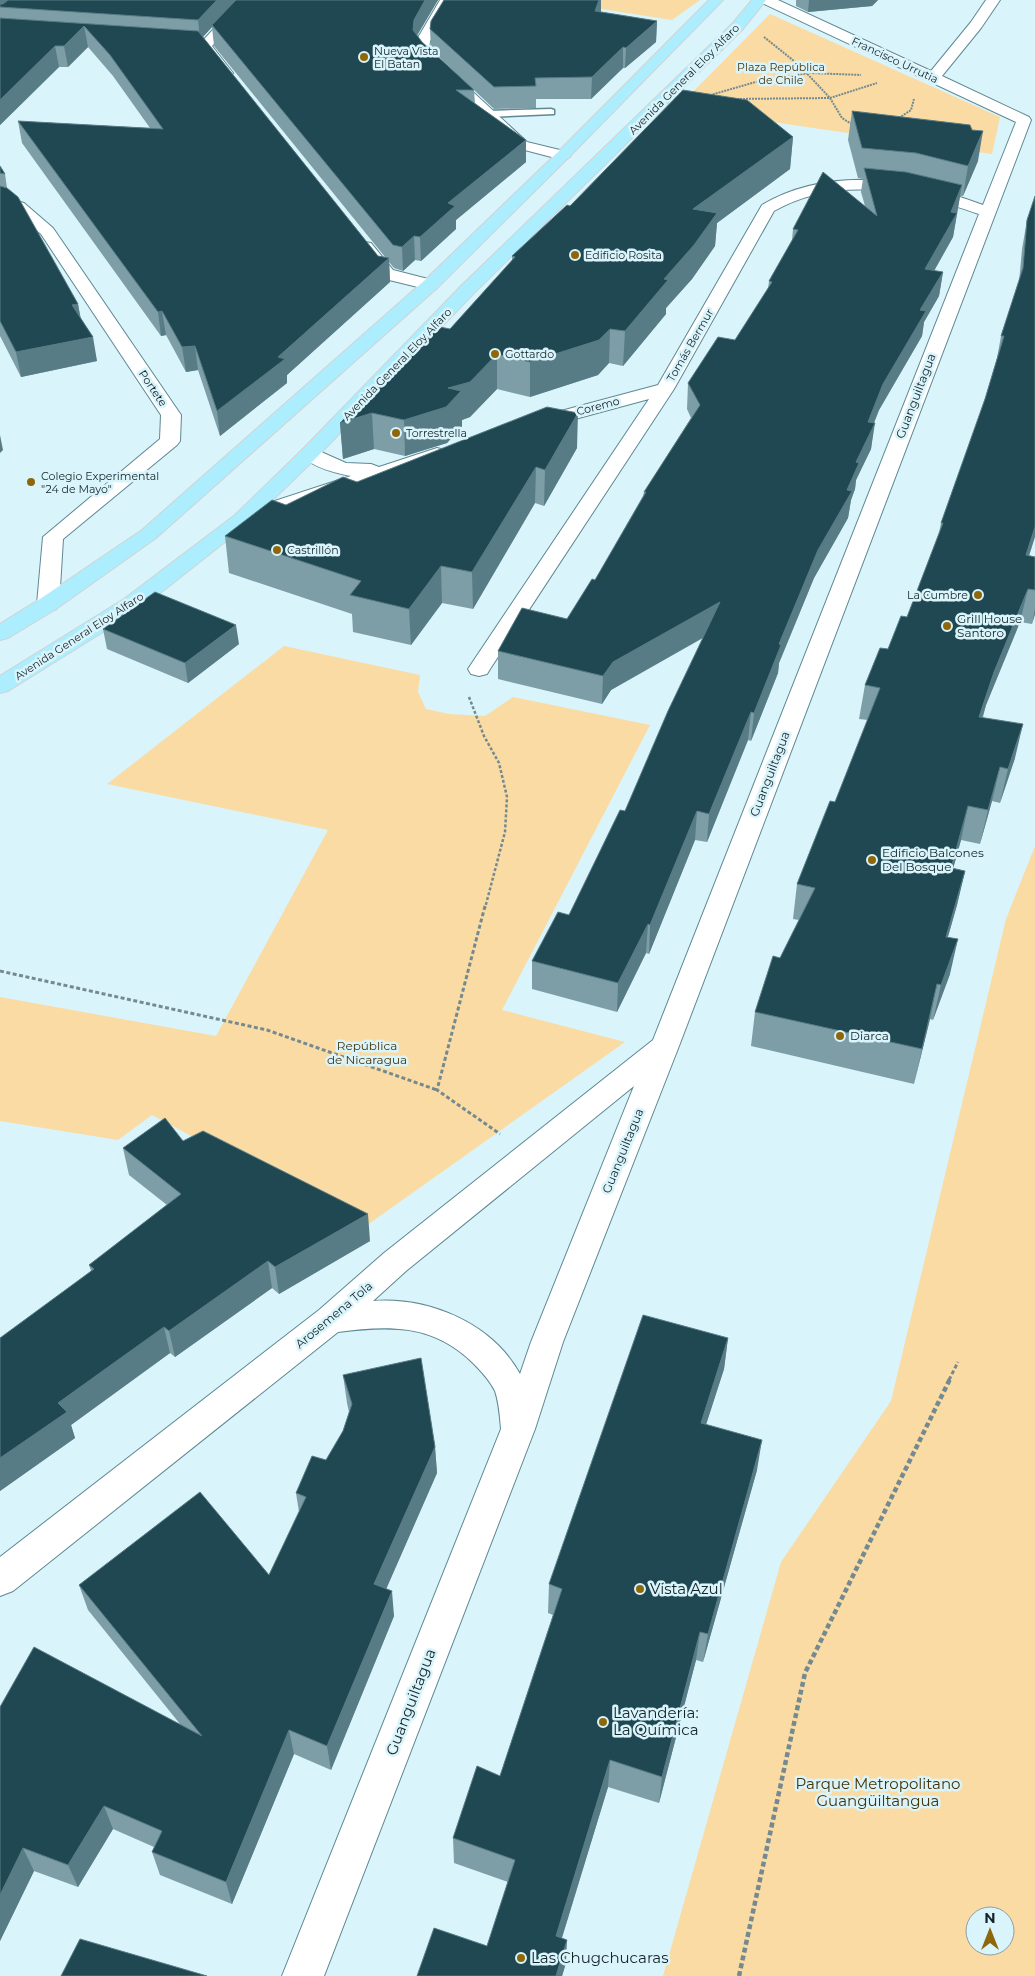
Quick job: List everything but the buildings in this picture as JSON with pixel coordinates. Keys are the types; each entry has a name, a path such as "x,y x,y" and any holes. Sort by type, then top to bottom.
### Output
{"main road":[{"path":"0,632 48,604 149,534 430,284 563,155 716,0"},
{"name":"Avenida General Eloy Alfaro","path":"0,686 132,604 242,519 310,454 468,290 738,26 759,0"}],"street":[{"path":"234,84 199,46 246,0"},
{"path":"447,0 423,41 422,50 429,59 522,145 563,155"},
{"name":"Francisco Urrutia","path":"767,0 1024,120"},
{"path":"938,80 993,0"},
{"name":"Guanguiltagua","path":"303,1976 518,1429 547,1342 665,1046 1024,120"},
{"name":"Tomás Bermur","path":"479,669 665,389 768,208 780,199 802,191 834,186 873,186 937,195 988,212"},
{"name":"Portete","path":"0,201 18,206 47,231 170,415 170,441 53,537 48,604"},
{"path":"356,236 388,274 430,284"},
{"name":"Coremo","path":"524,427 665,389"},
{"path":"242,519 451,449"},
{"path":"310,454 328,465 360,471 387,469"},
{"name":"Arosemena Tola","path":"0,1579 330,1320 394,1262 665,1046"},
{"path":"330,1320 367,1315 403,1315 436,1323 464,1336 490,1358 501,1373 510,1390 518,1429"}],"lane":[{"path":"488,114 551,112"}],"path":[{"path":"738,26 763,36 785,51 809,73 830,98 842,118 855,126"},
{"path":"735,99 830,98 894,77 919,72"},
{"path":"655,108 696,99 759,81 809,73 894,77"},
{"path":"897,119 911,110 916,92 938,80"},
{"path":"696,99 716,99"},
{"path":"437,1090 505,832 507,797 499,762 484,736 469,697 479,669"},
{"path":"0,971 268,1030 437,1090 529,1155"},
{"path":"739,1976 804,1673 958,1362"}],"green space":[{"path":"558,0 700,0 672,20 557,2"},
{"name":"Plaza República de Chile","path":"770,14 1000,117 992,154 677,108"},
{"name":"República de Nicaragua","path":"284,646 420,675 418,692 426,709 449,714 485,716 513,697 650,725 502,1010 625,1042 363,1228 152,1115 118,1140 0,1121 0,997 216,1036 328,830 107,784"},
{"name":"Parque Metropolitano Guangüiltangua","path":"1035,846 1035,1976 663,1976 781,1562 891,1401 1006,919"}],"place":[{"name":"Nueva Vista El Batan","path":"364,57"},
{"name":"Edificio Rosita","path":"575,255"},
{"name":"Gottardo","path":"495,354"},
{"name":"Torrestrella","path":"396,433"},
{"name":"Colegio Experimental \"24 de Mayo\"","path":"31,482"},
{"name":"Castrillón","path":"277,550"},
{"name":"La Cumbre","path":"978,595"},
{"name":"Grill House Santoro","path":"947,626"},
{"name":"Edificio Balcones Del Bosque","path":"872,860"},
{"name":"Diarca","path":"840,1036"},
{"name":"Vista Azul","path":"640,1589"},
{"name":"Lavandería: La Química","path":"603,1722"},
{"name":"Las Chugchucaras","path":"521,1958"}]}
